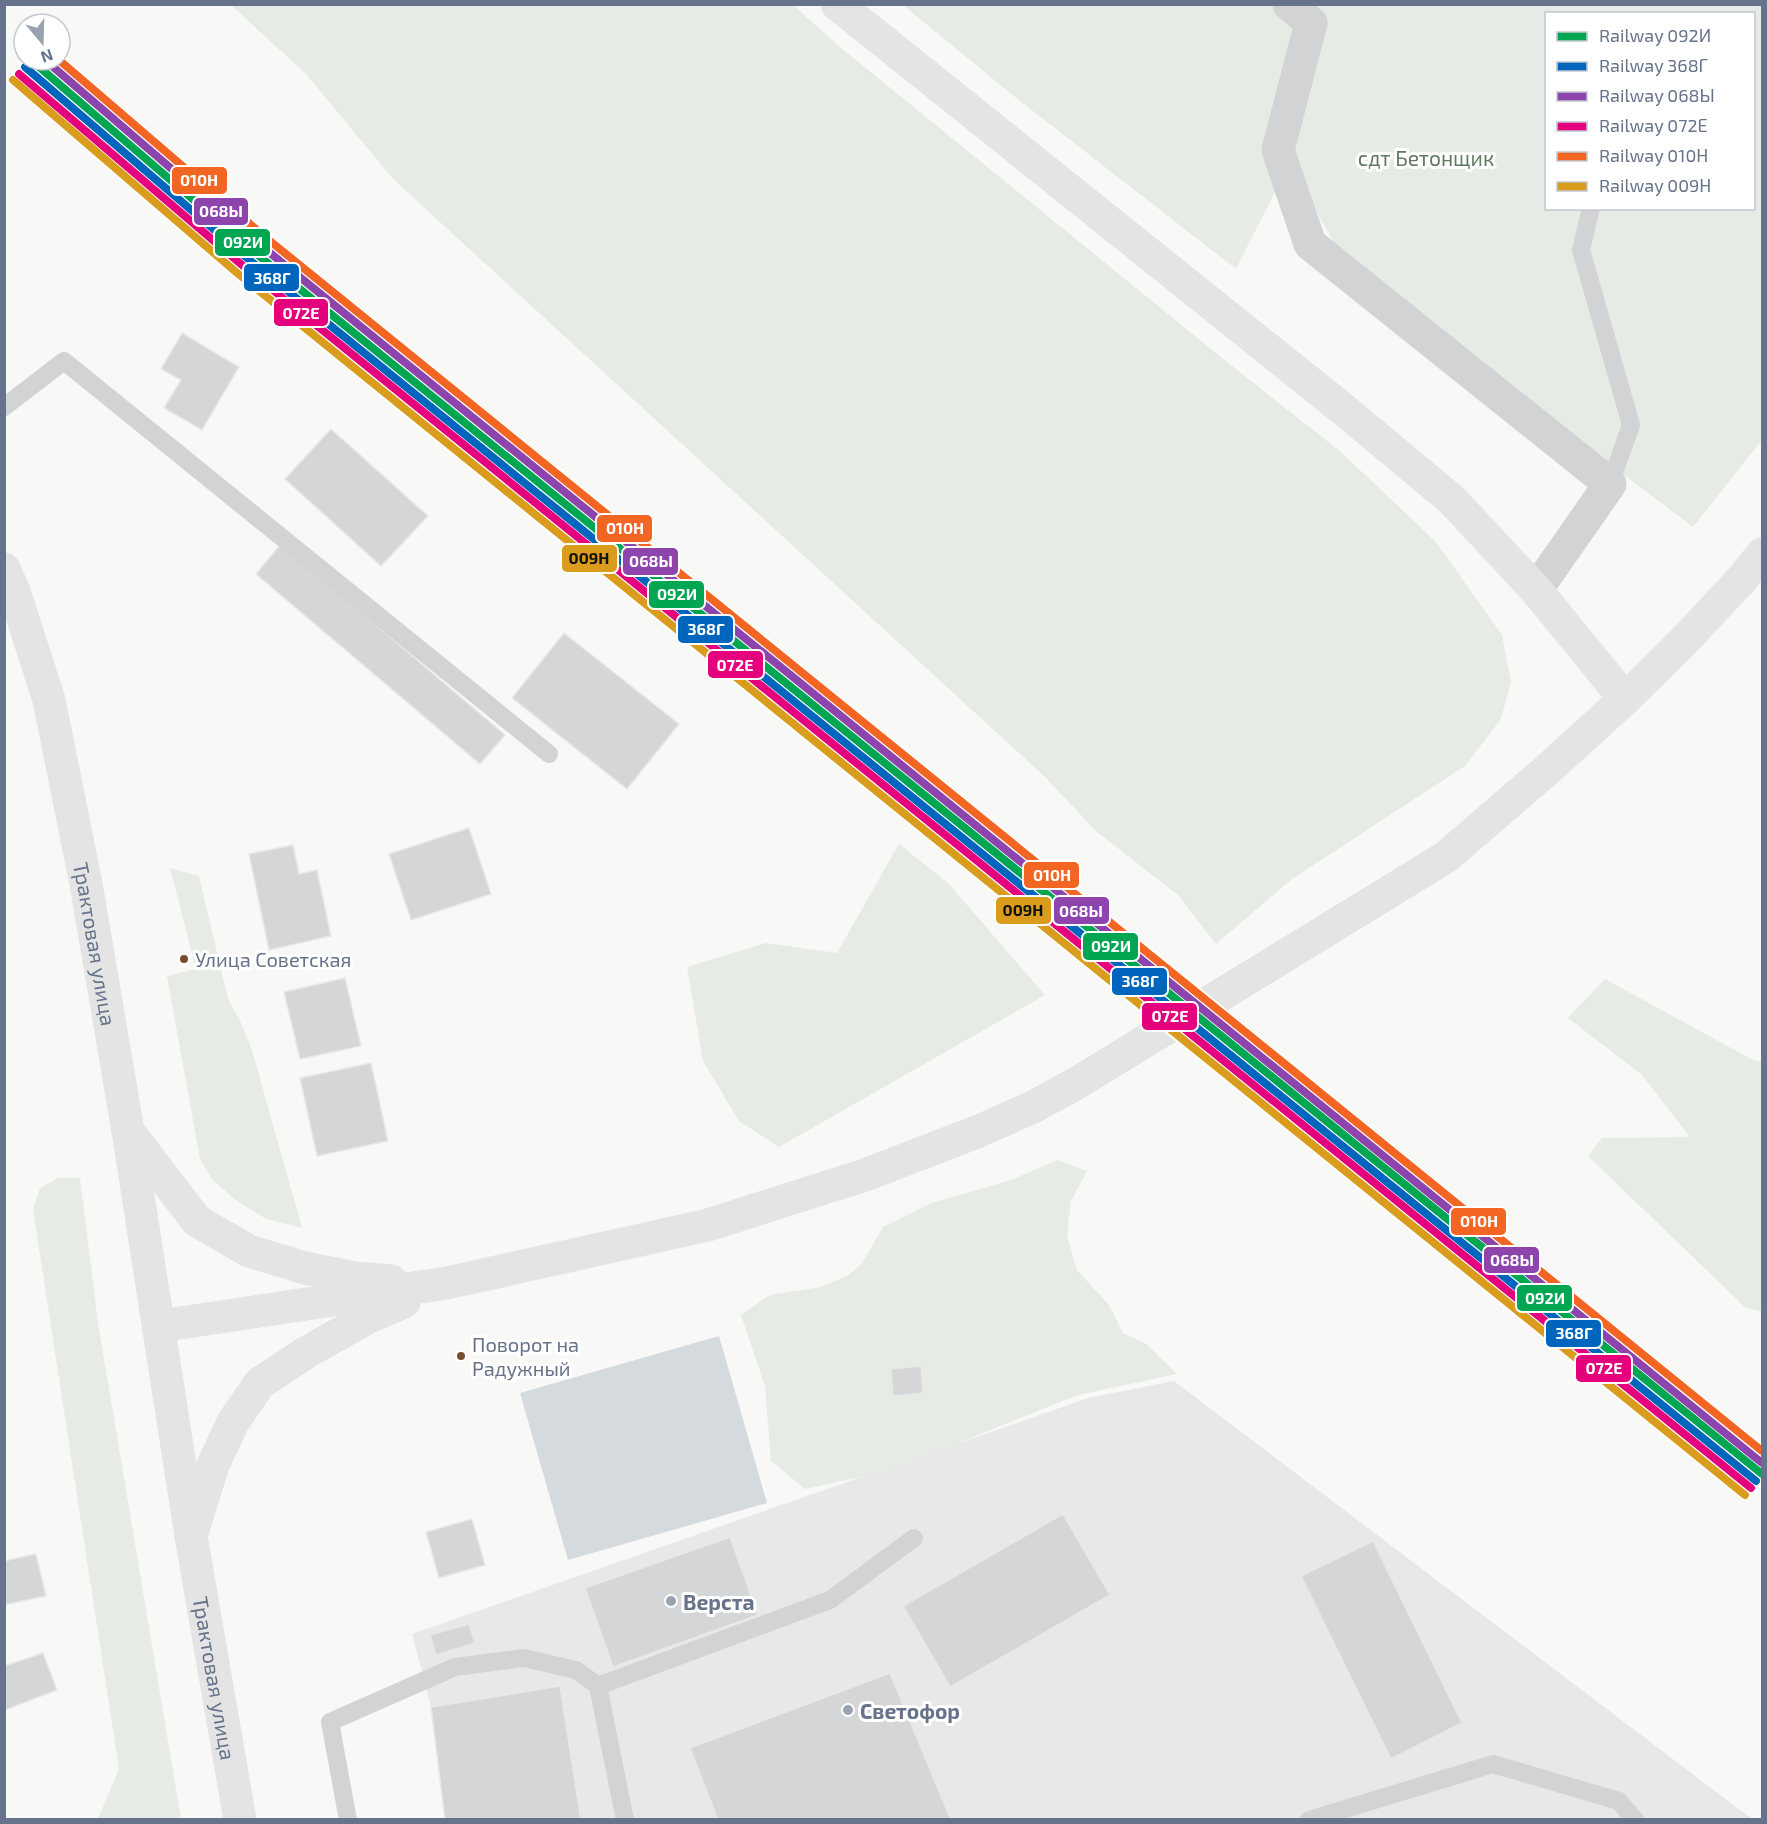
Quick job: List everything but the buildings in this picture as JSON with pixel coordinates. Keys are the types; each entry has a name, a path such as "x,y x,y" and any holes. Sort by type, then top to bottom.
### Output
{"main road":[{"path":"837,4 1371,432 1452,501 1536,590 1625,699"},
{"path":"160,1326 447,1283 708,1225 886,1167 1022,1112 1077,1083 1446,857 1625,699 1682,643 1742,579 1762,554"},
{"name":"Трактовая улица","path":"8,584 49,700 86,884 160,1326 191,1536 240,1820"},
{"path":"128,1131 197,1221 249,1251 305,1268 355,1278 394,1282 447,1283"},
{"path":"191,1536 213,1465 233,1422 261,1383 307,1352 369,1317 447,1283"}],"street":[{"path":"1307,11 1278,150 1310,244 1610,484 1536,590"}],"lane":[{"path":"1591,210 1581,250 1631,425 1610,484"},
{"path":"4,406 64,361 549,754"},
{"path":"598,1686 830,1600 914,1538"},
{"path":"348,1820 330,1722 455,1667 524,1658 576,1670 598,1686 625,1820"},
{"path":"1309,1820 1493,1764 1619,1801 1635,1820"}],"shaded area":[{"path":"719,1336 767,1503 568,1560 520,1393"},
{"path":"1174,1381 1752,1819 581,1819 560,1686 431,1707 412,1634 1088,1398"}],"green space":[{"path":"231,5 793,5 840,47 1341,452 1436,542 1502,635 1511,682 1501,719 1465,766 1292,879 1216,944 1178,895 1097,832 1044,776 393,179 306,74"},
{"name":"сдт Бетонщик","path":"903,5 1762,5 1762,440 1693,527 1347,265 1289,164 1236,269 1010,93"},
{"path":"899,844 948,883 1045,995 779,1147 739,1121 703,1061 687,967 766,943 837,953"},
{"path":"170,868 199,876 228,999 252,1050 302,1228 266,1219 233,1198 212,1179 200,1159 167,976 196,969"},
{"path":"1605,979 1751,1059 1762,1062 1762,1311 1746,1308 1588,1156 1602,1138 1690,1137 1641,1074 1568,1018"},
{"path":"1057,1160 1087,1171 1071,1201 1067,1236 1077,1270 1109,1305 1123,1333 1146,1344 1177,1374 1078,1395 888,1471 805,1489 771,1461 765,1386 741,1315 770,1295 821,1287 849,1275 862,1263 883,1227 929,1204 1014,1179"},
{"path":"58,1178 80,1178 98,1323 181,1819 98,1819 119,1769 33,1209 40,1188"}],"rail line":[{"name":"010Н","path":"72,71 265,237 1762,1451"},
{"name":"368Г","path":"31,72 247,258 1756,1481"},
{"name":"092И","path":"45,72 253,251 1762,1474"},
{"name":"068Ы","path":"59,72 259,244 1762,1463"},
{"name":"072Е","path":"19,74 242,265 1751,1488"},
{"name":"009Н","path":"13,80 236,272 1745,1495"}],"place":[{"name":"Улица Советская","path":"184,959"},
{"name":"Поворот на Радужный","path":"461,1356"},
{"name":"Верста","path":"671,1601"},
{"name":"Светофор","path":"848,1710"}]}
